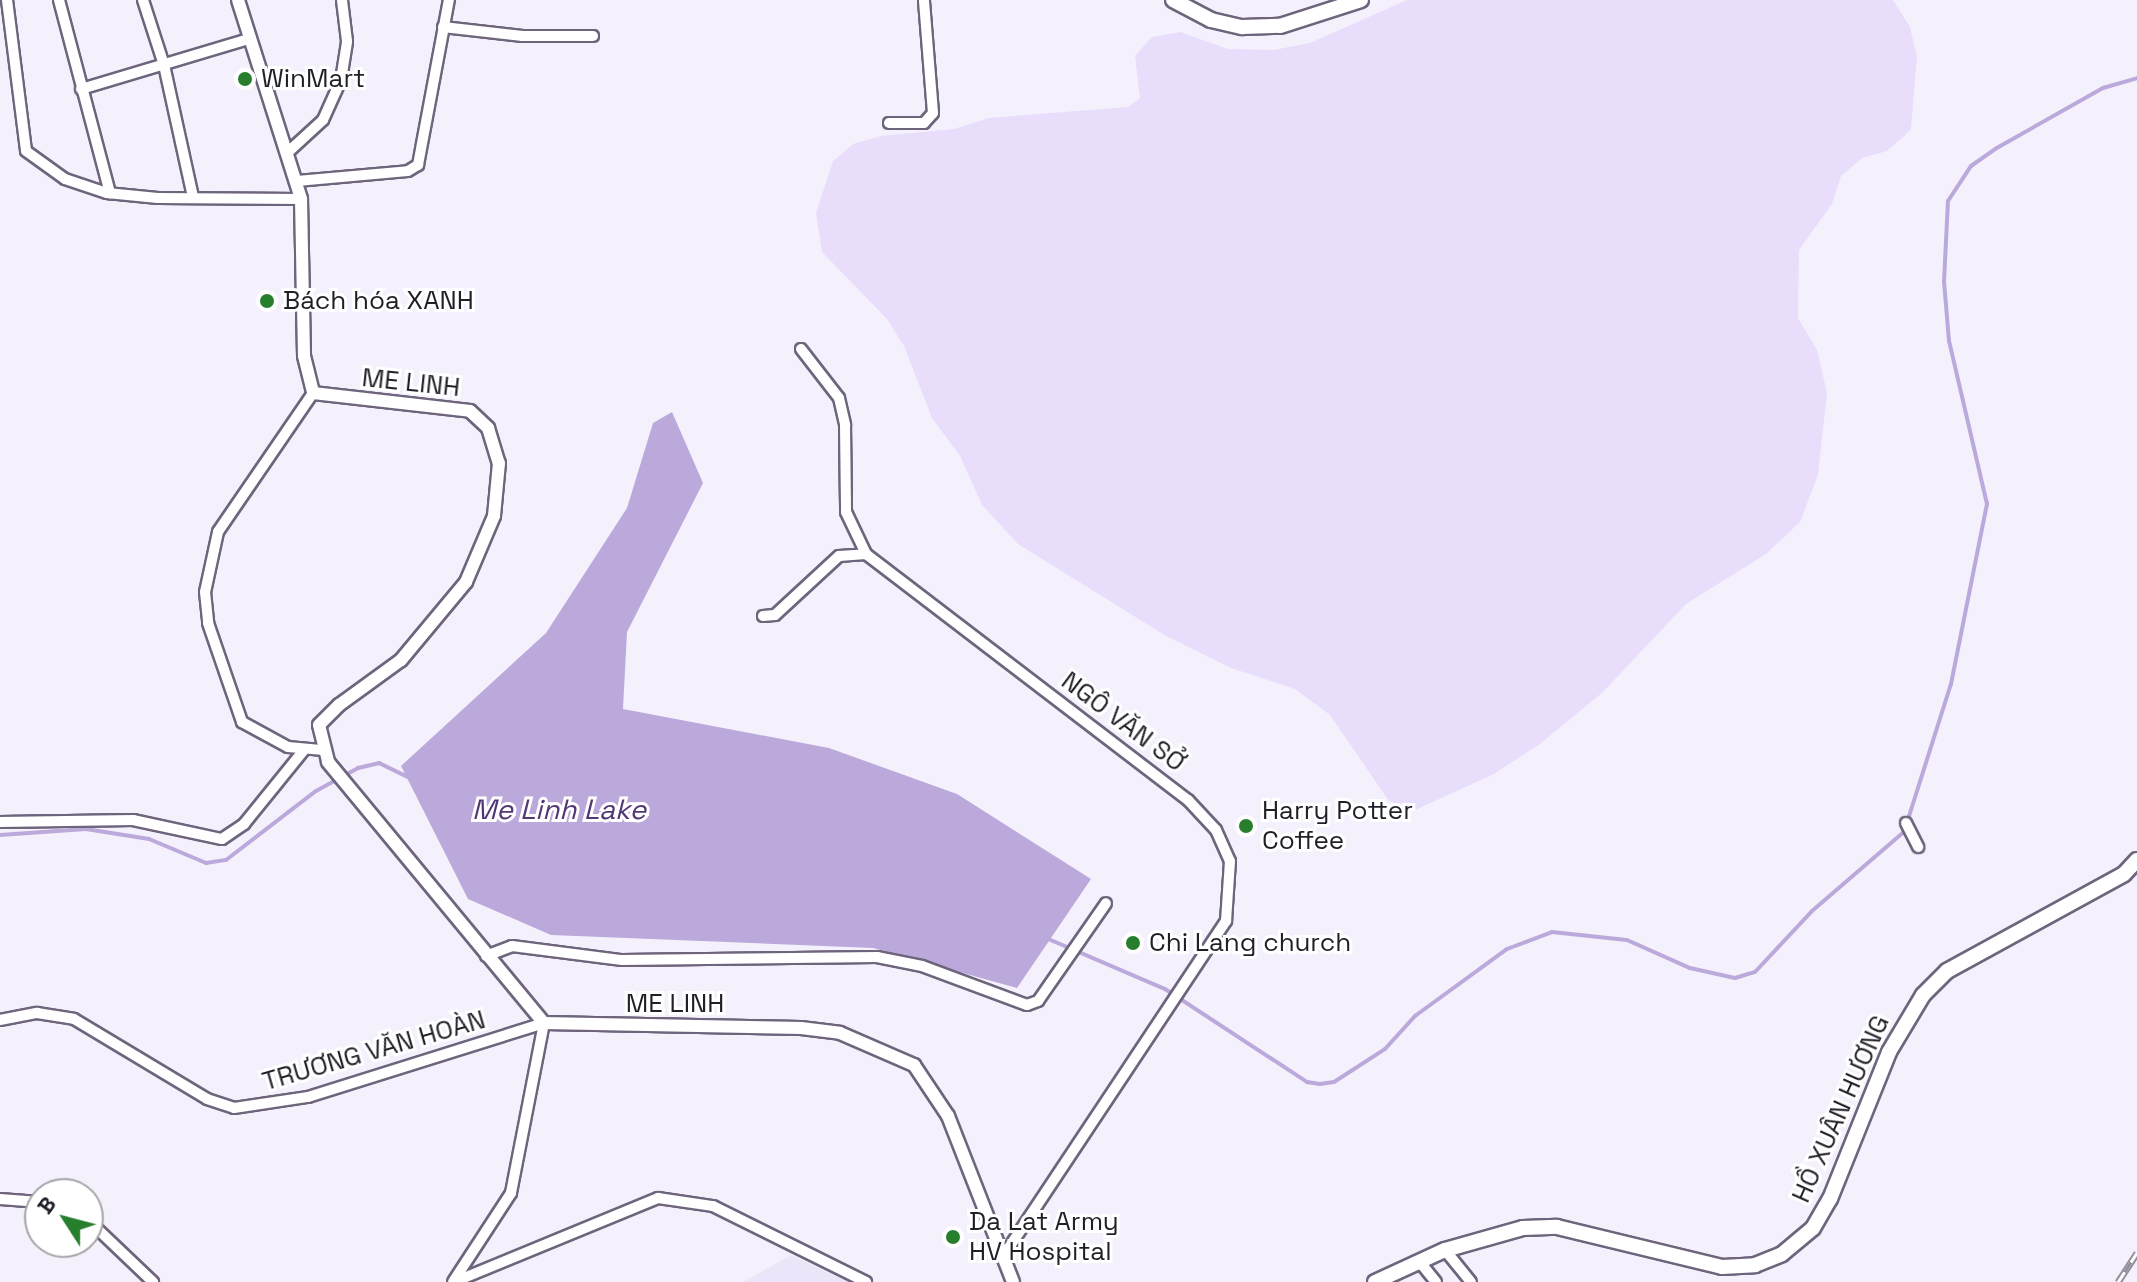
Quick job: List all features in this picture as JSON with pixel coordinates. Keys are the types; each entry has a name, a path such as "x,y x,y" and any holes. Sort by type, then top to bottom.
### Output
{"main road":[{"path":"1173,0 1211,20 1242,27 1280,26 1361,0"},
{"name":"HỒ XUÂN HƯƠNG","path":"1375,1282 1445,1250 1501,1232 1557,1227 1706,1265 1739,1268 1782,1254 1813,1228 1830,1199 1889,1052 1923,995 1947,971 2124,874 2137,860"}],"street":[{"path":"7,0 26,151 65,179 110,193 301,199"},
{"path":"59,0 110,193"},
{"path":"143,0 164,65 193,197"},
{"path":"238,0 301,199 304,356 313,393 218,532 205,592 208,623 235,711 249,729 324,756 544,1023 511,1193 454,1282"},
{"path":"287,153 323,120 341,80 347,41 342,0"},
{"path":"297,181 415,169 424,149 449,0"},
{"path":"889,123 924,123 933,113 924,0"},
{"path":"443,27 522,36 593,36"},
{"path":"81,89 249,39"},
{"name":"NGÔ VĂN SỞ","path":"801,349 839,398 845,425 846,512 866,554 1205,815 1230,861 1231,906 1189,981 1003,1257"},
{"name":"ME LINH","path":"313,393 470,411 494,441 500,473 494,516 466,582 401,660 328,713 319,725 324,756"},
{"path":"763,616 775,615 839,556 866,554"},
{"path":"0,822 133,820 222,839 244,824 304,750"},
{"path":"1906,823 1918,847"},
{"path":"486,956 512,946 622,960 877,957 922,966 1027,1005 1038,1001 1106,903"},
{"name":"TRƯƠNG VĂN HOÀN","path":"0,1020 37,1013 74,1019 207,1099 234,1108 308,1097 544,1023"},
{"name":"ME LINH","path":"544,1023 801,1028 840,1033 899,1056 926,1077 948,1116 1010,1281"},
{"path":"454,1282 641,1201 667,1198 713,1206 866,1282"},
{"path":"0,1199 24,1201"},
{"path":"104,1235 153,1282"},
{"path":"1445,1250 1471,1282"},
{"path":"1419,1261 1436,1282"}],"shaded area":[{"path":"1407,0 1893,0 1910,27 1917,57 1911,130 1887,151 1862,158 1841,176 1832,204 1799,250 1798,318 1817,350 1827,393 1818,475 1800,522 1766,554 1686,604 1602,693 1540,744 1492,775 1413,811 1389,801 1330,715 1295,689 1231,668 1166,636 1018,544 982,505 960,456 932,418 904,346 887,319 822,252 816,213 833,161 853,144 881,136 954,129 989,118 1128,107 1140,98 1135,56 1152,37 1180,32 1228,49 1273,50 1310,43"},
{"path":"791,1255 848,1282 743,1282"}],"water":[{"name":"Me Linh Lake","path":"672,412 703,483 627,632 623,709 829,748 957,794 1091,879 1017,988 873,948 551,935 468,899 401,766 546,633 627,508 653,423"}],"waterway":[{"path":"1046,938 1165,989 1307,1082 1320,1084 1334,1082 1385,1049 1415,1016 1507,949 1552,932 1627,940 1690,968 1735,978 1755,972 1812,911 1904,832 1951,684 1987,504 1949,341 1944,282 1948,201 1971,166 1995,149 2103,88 2137,78"},
{"path":"0,835 86,829 149,839 206,863 226,860 316,791 358,768 379,763 410,778"}],"railway":[{"path":"2118,1282 2137,1253"}],"place":[{"name":"WinMart","path":"245,79"},
{"name":"Bách hóa XANH","path":"267,301"},
{"name":"Harry Potter Coffee","path":"1246,826"},
{"name":"Chi Lang church","path":"1133,943"},
{"name":"Da Lat Army HV Hospital","path":"953,1237"}]}
